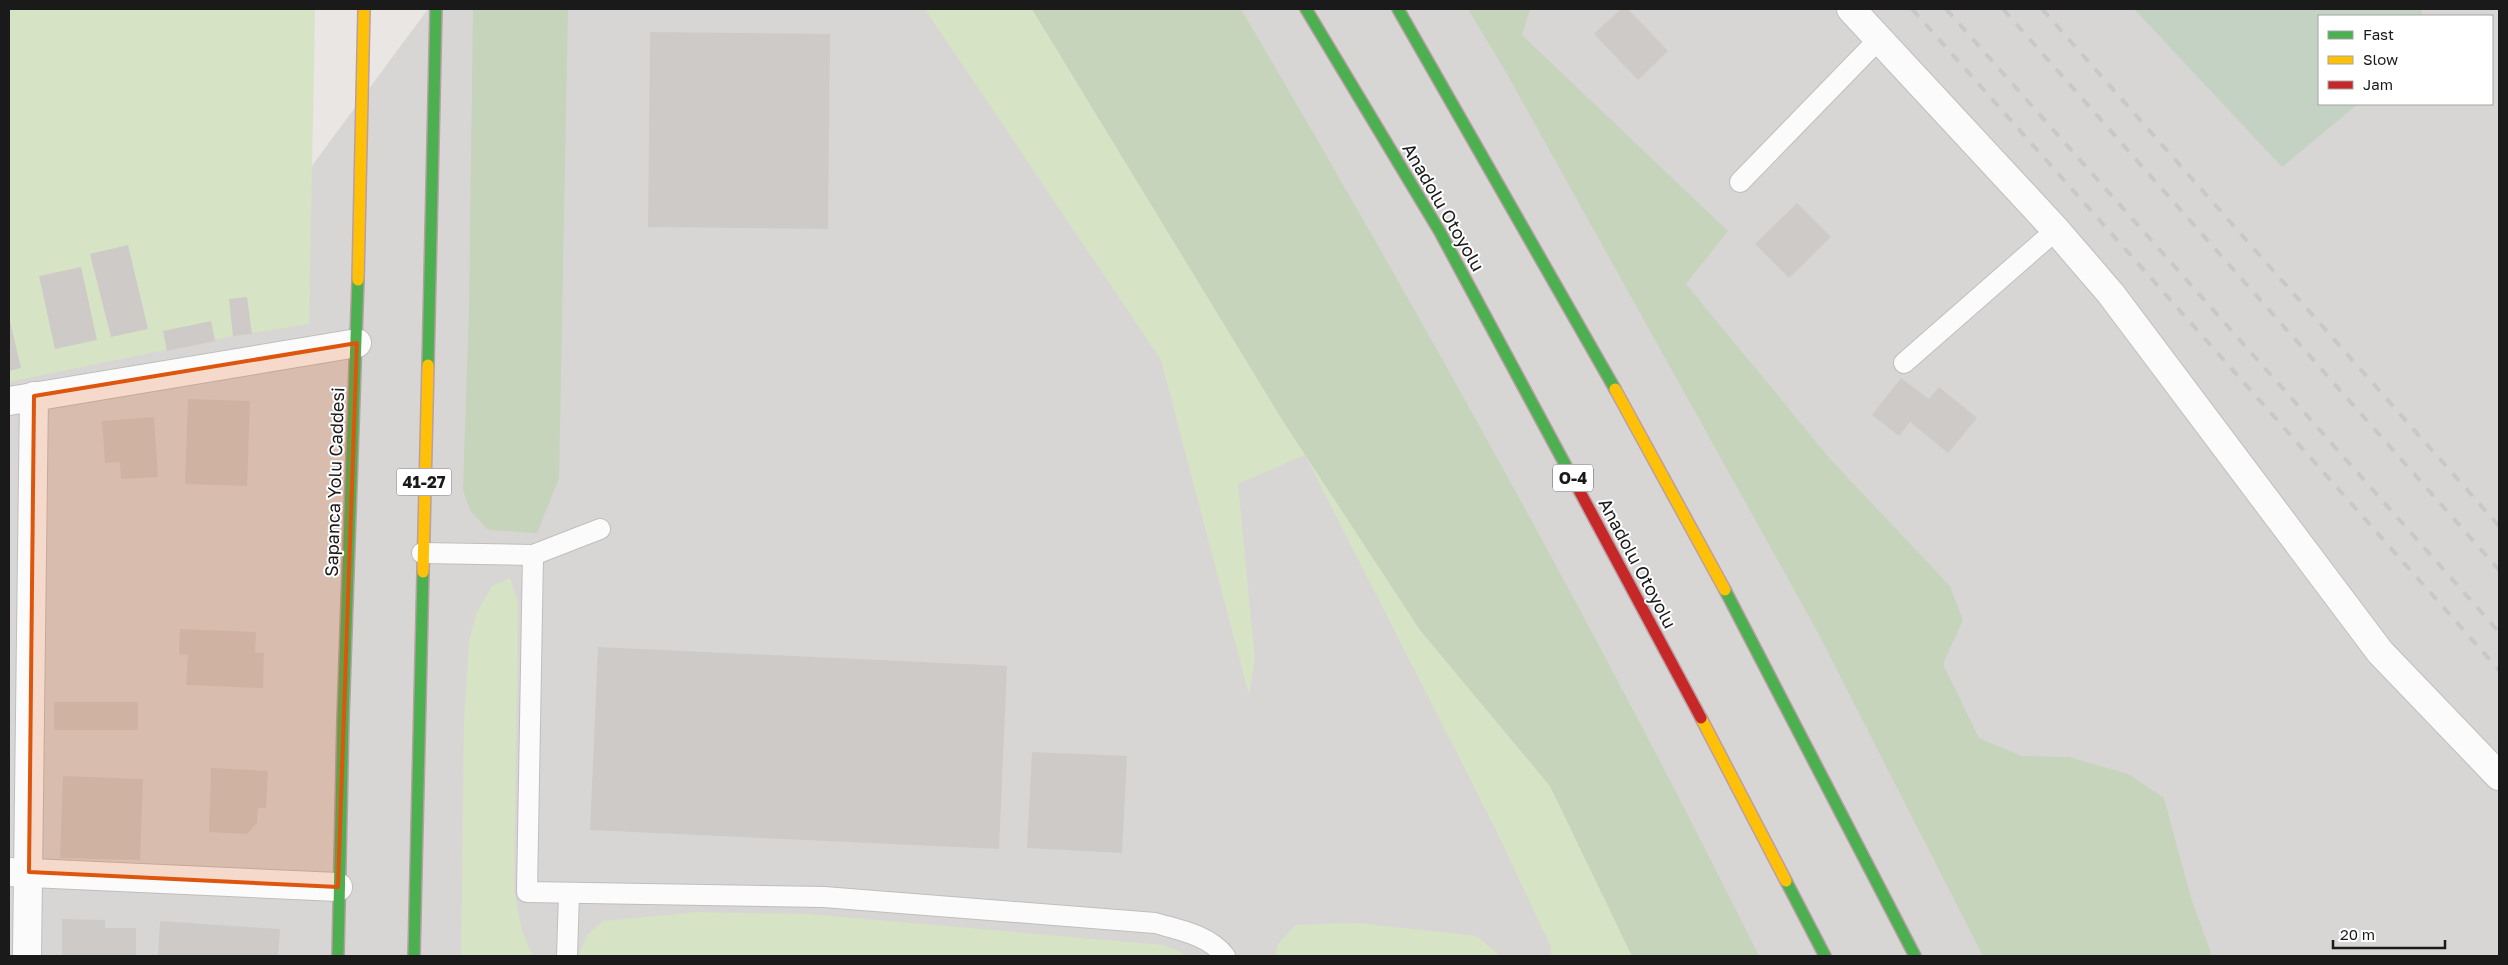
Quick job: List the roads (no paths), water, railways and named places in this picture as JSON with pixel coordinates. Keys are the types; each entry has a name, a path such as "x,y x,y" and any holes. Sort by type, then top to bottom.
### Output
{"highway":[{"name":"Sapanca Yolu Caddesi","path":"338,956 338,888 363,151 364,9"},
{"name":"41-27","path":"414,956 436,9"},
{"name":"Anadolu Otoyolu","path":"1306,9 1440,232 1719,751 1826,956"},
{"path":"1398,9 1534,243 1705,551 1915,956"}],"street":[{"path":"1851,9 2056,230 2111,294 2380,652 2499,776"},
{"path":"27,956 19,872 21,398 356,343"},
{"path":"19,872 338,888"}],"lane":[{"path":"1740,182 1878,40"},
{"path":"1904,363 2056,230"},
{"path":"422,553 533,555 600,529"},
{"path":"533,555 527,892 824,897 1155,923 1193,933 1220,950 1225,956"},
{"path":"567,956 569,894"}],"railway":[{"path":"1912,9 2499,670"},
{"path":"1946,9 2499,632"},
{"path":"2003,9 2499,570"},
{"path":"2042,9 2499,526"}]}
